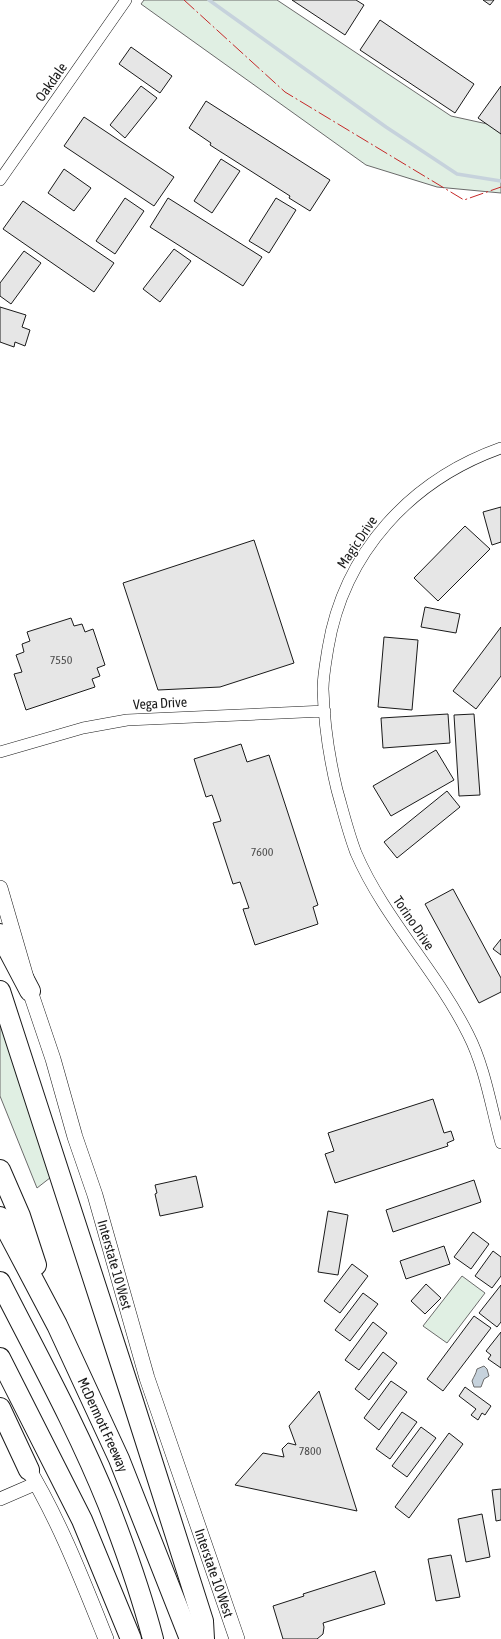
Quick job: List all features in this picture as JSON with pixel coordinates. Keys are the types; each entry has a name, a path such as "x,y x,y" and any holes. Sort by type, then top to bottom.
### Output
{"highway":[{"path":"0,934 30,991"},
{"path":"0,991 196,1598 203,1621 204,1639"},
{"path":"0,1170 20,1216 57,1325"},
{"name":"McDermott Freeway","path":"0,1217 57,1325 119,1459 190,1639"},
{"name":"McDermott Freeway","path":"0,1282 73,1426 108,1504 143,1602 154,1639"},
{"path":"0,1358 82,1520 131,1639"},
{"path":"0,1408 33,1477"}],"main road":[{"name":"Interstate 10 West","path":"0,888 30,991 53,1059 75,1137 95,1195 147,1378 237,1639"},
{"path":"0,1422 33,1477 87,1591 106,1639"}],"street":[{"name":"Oakdale","path":"0,180 126,0"},
{"name":"Magic Drive","path":"325,710 323,687 330,633 348,582 361,559 380,531 413,497 434,481 457,467 481,455 501,448"},
{"name":"Vega Drive","path":"0,752 83,728 127,720 325,710"},
{"name":"Torino Drive","path":"325,710 329,751 335,779 347,828 356,852 382,902 455,1011 469,1036 484,1079 501,1143"},
{"path":"0,1499 33,1477"}],"green space":[{"path":"144,0 277,0 451,116 501,127 501,193 437,187 366,165 141,4"},
{"path":"0,1013 55,1174 37,1188 0,1096"},
{"path":"462,1276 485,1293 447,1343 423,1326"}],"shaded area":[{"path":"484,1366 487,1369 489,1376 484,1379 481,1387 474,1387 472,1381 477,1369"}],"building":[{"path":"292,0 356,0 364,5 345,35"},
{"path":"483,0 494,0 490,5"},
{"path":"380,20 474,84 455,113 360,50"},
{"path":"131,47 172,76 160,93 119,64"},
{"path":"141,86 157,98 125,138 110,125"},
{"path":"501,86 501,134 478,118"},
{"path":"206,101 330,180 310,211 289,198 290,196 210,145 211,143 189,128"},
{"path":"84,117 174,177 154,206 64,146"},
{"path":"221,159 240,171 212,213 194,201"},
{"path":"64,169 91,188 74,211 48,193"},
{"path":"125,198 144,211 115,254 96,241"},
{"path":"168,198 262,257 243,286 150,227"},
{"path":"276,198 296,210 269,253 249,241"},
{"path":"23,201 114,263 94,292 3,229"},
{"path":"174,249 191,261 160,302 143,289"},
{"path":"24,251 41,263 11,304 0,296 0,283"},
{"path":"0,307 26,315 22,327 30,330 25,346 15,342 14,347 0,342"},
{"path":"501,507 501,542 492,545 483,512"},
{"path":"465,526 490,549 438,601 414,578"},
{"path":"254,540 294,663 220,687 158,690 123,583"},
{"path":"425,607 460,614 456,633 421,627"},
{"path":"71,618 74,626 82,624 85,632 93,629 105,665 97,668 100,676 92,679 95,687 26,710 14,674 22,672 16,655 24,652 22,644 30,641 27,632"},
{"path":"501,627 501,676 476,709 453,691"},
{"path":"384,637 418,640 412,710 378,707"},
{"path":"448,714 450,743 383,748 381,718"},
{"path":"474,714 480,795 459,796 454,715"},
{"path":"241,744 247,762 269,755 318,905 313,907 318,924 255,945 243,909 249,908 240,882 233,884 213,823 221,821 212,795 206,797 194,759"},
{"path":"436,750 454,780 391,816 373,786"},
{"path":"447,791 460,807 397,858 384,842"},
{"path":"453,889 501,978 501,992 479,1003 425,904"},
{"path":"501,939 501,955 493,949"},
{"path":"433,1099 444,1133 451,1131 454,1140 447,1143 448,1146 335,1183 325,1154 334,1151 328,1133"},
{"path":"196,1176 203,1207 160,1216 155,1194 157,1193 155,1185"},
{"path":"474,1180 481,1202 393,1232 386,1210"},
{"path":"328,1211 348,1215 338,1275 318,1272"},
{"path":"473,1232 489,1244 471,1269 454,1257"},
{"path":"444,1246 450,1264 406,1279 400,1261"},
{"path":"493,1251 501,1257 501,1276 492,1288 475,1276"},
{"path":"352,1264 368,1276 340,1313 324,1301"},
{"path":"426,1284 441,1298 425,1314 411,1301"},
{"path":"501,1285 501,1322 497,1327 479,1313"},
{"path":"363,1293 378,1304 350,1341 335,1330"},
{"path":"474,1316 491,1328 443,1391 427,1379"},
{"path":"373,1322 387,1333 359,1370 345,1360"},
{"path":"501,1332 501,1368 488,1359 491,1355 486,1351"},
{"path":"383,1352 397,1363 369,1400 355,1389"},
{"path":"391,1381 407,1392 379,1430 364,1418"},
{"path":"465,1387 491,1406 485,1415 482,1413 478,1420 471,1415 476,1409 459,1396"},
{"path":"319,1391 357,1511 235,1485 263,1453 284,1457 282,1449 288,1443 296,1445 289,1426"},
{"path":"402,1412 417,1422 390,1459 376,1449"},
{"path":"421,1427 436,1438 407,1477 392,1466"},
{"path":"449,1433 463,1444 409,1518 395,1507"},
{"path":"501,1489 501,1520 496,1521 492,1490"},
{"path":"482,1514 490,1557 466,1562 458,1519"},
{"path":"451,1555 460,1597 436,1601 428,1559"},
{"path":"375,1571 385,1604 323,1623 323,1634 317,1639 283,1639 273,1606 304,1596 303,1594"}],"waterway":[{"path":"209,0 386,127 457,174 501,181"}],"power":[{"path":"184,0 285,92 464,200 501,187"}]}
